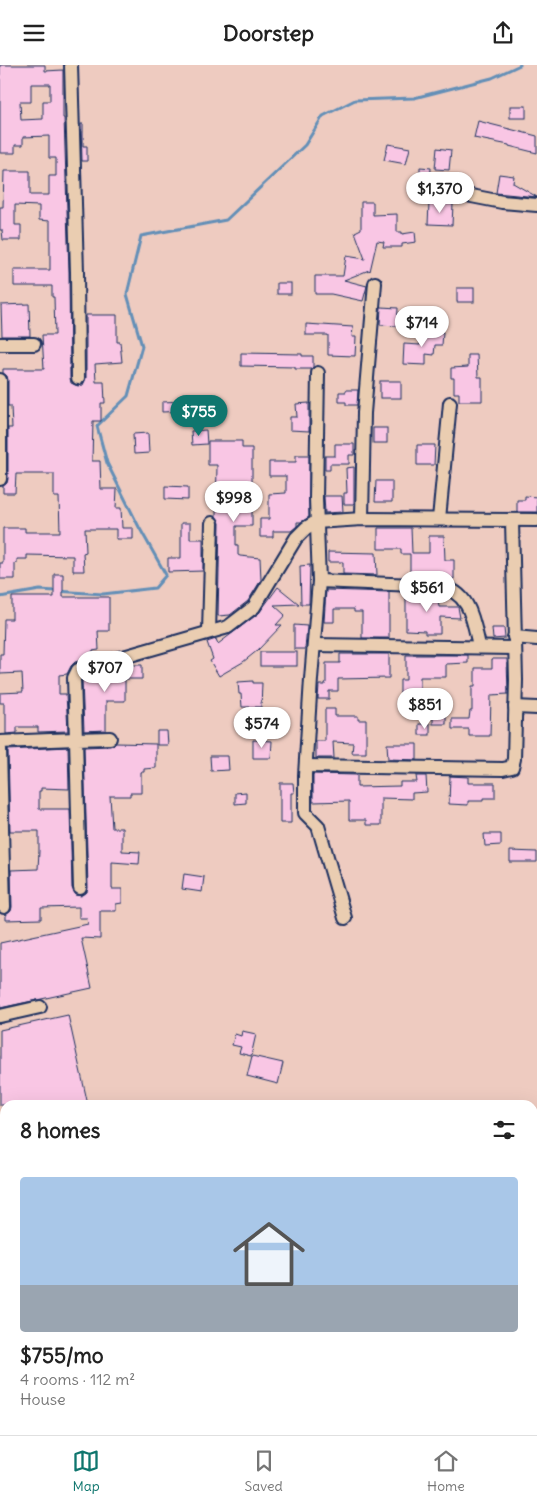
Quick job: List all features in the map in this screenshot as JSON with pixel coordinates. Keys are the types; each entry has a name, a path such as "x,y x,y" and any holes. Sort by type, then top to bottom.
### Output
{"street":[{"path":"71,65 78,378"},
{"path":"451,191 502,202 537,205"},
{"path":"362,519 364,413 375,283"},
{"path":"0,344 34,344"},
{"path":"318,373 316,522 319,581 306,766 305,813 318,826 344,918"},
{"path":"0,380 0,479"},
{"path":"439,519 450,403"},
{"path":"80,888 75,675 81,669 94,659 228,627 254,607 296,537 306,527 316,522 362,519 537,520"},
{"path":"306,766 509,769 512,767 514,759 515,707 512,521"},
{"path":"209,632 212,523"},
{"path":"319,581 438,586 452,589 457,592 466,604 473,619 480,646"},
{"path":"314,645 480,646 537,639"},
{"path":"515,707 537,707"},
{"path":"0,742 110,738"},
{"path":"0,749 4,907"},
{"path":"0,1016 40,1007"}],"building":[{"path":"0,65 45,65 45,71 63,70 70,378 71,383 78,386 83,385 86,378 86,315 117,315 117,342 120,342 122,362 95,364 96,382 104,382 105,403 101,403 101,421 93,421 92,461 100,461 101,489 117,489 116,508 121,508 122,528 133,528 133,539 116,539 116,529 85,529 86,552 83,553 84,571 73,571 73,556 27,555 27,559 17,559 17,563 15,563 15,579 0,579 0,563 3,563 3,528 25,528 25,532 60,532 59,497 54,497 54,474 16,474 15,493 3,493 3,486 7,483 8,479 8,428 12,428 11,406 8,406 8,380 7,376 3,373 3,369 44,369 42,335 55,335 52,286 14,286 14,270 50,270 50,221 39,220 39,206 15,205 15,225 21,225 21,240 3,240 2,230 0,230 0,207 3,207 4,171 30,171 30,195 49,195 49,176 56,176 56,158 49,158 49,136 23,137 23,145 15,145 15,153 0,153","holes":["31,84 50,84 50,101 43,101 43,119 21,120 20,102 31,102"]},
{"path":"510,106 526,106 526,118 510,118"},
{"path":"478,121 537,136 537,153 474,138"},
{"path":"81,124 83,124 83,146 87,146 87,161 82,161"},
{"path":"388,144 410,148 406,164 384,160"},
{"path":"437,148 451,150 449,170 435,169"},
{"path":"420,167 431,168 430,184 420,183"},
{"path":"499,174 514,176 513,183 537,197 496,193"},
{"path":"361,202 373,202 373,215 397,214 397,232 402,232 402,234 415,232 416,242 402,244 402,247 383,247 384,242 377,241 370,271 344,280 367,286 363,301 331,294 315,294 315,276 343,276 346,256 365,259 355,232 361,229"},
{"path":"429,203 453,204 452,225 428,224"},
{"path":"277,283 291,283 291,294 277,294"},
{"path":"457,288 474,288 474,302 457,302"},
{"path":"29,304 30,336 2,336 1,305"},
{"path":"381,307 398,308 397,326 380,325"},
{"path":"306,324 353,327 352,337 356,337 355,356 328,355 328,335 306,335"},
{"path":"421,331 443,332 442,345 435,345 434,355 426,354 426,365 403,364 404,344 420,345"},
{"path":"241,353 302,354 302,356 313,356 313,367 311,369 295,369 295,367 241,366"},
{"path":"468,355 477,355 478,377 482,377 482,401 459,401 459,393 454,393 454,378 451,378 451,368 468,367"},
{"path":"380,381 401,381 401,398 380,398"},
{"path":"346,390 358,390 357,405 346,405 346,402 339,402 339,392 346,392"},
{"path":"211,400 212,410 162,412 162,402"},
{"path":"309,403 309,431 290,430 290,417 297,417 296,404"},
{"path":"373,428 387,428 387,443 373,443"},
{"path":"206,430 207,444 192,445 191,431"},
{"path":"148,433 149,453 134,454 133,434"},
{"path":"208,441 242,441 242,448 252,448 252,526 236,526 236,545 238,545 238,555 260,558 261,580 248,601 230,615 218,616 220,523 216,516 217,465 208,465"},
{"path":"335,444 354,444 354,455 349,455 349,464 330,464 330,470 325,470 325,456 335,456"},
{"path":"417,445 435,445 434,465 417,465"},
{"path":"296,455 309,455 309,517 301,522 297,522 297,526 291,531 273,531 273,537 260,537 260,519 269,519 269,494 286,493 286,476 269,476 269,462 296,462"},
{"path":"354,467 354,504 344,504 344,493 347,493 346,468"},
{"path":"376,481 392,481 392,502 375,502"},
{"path":"165,486 188,487 188,500 165,499"},
{"path":"324,496 342,496 343,512 325,513"},
{"path":"525,496 537,497 537,512 517,512 517,500 525,500"},
{"path":"181,523 190,523 190,539 203,539 203,571 168,572 168,558 181,558"},
{"path":"378,528 411,528 412,553 429,553 429,536 444,536 445,560 454,560 454,579 410,577 410,554 401,554 401,549 378,549"},
{"path":"328,552 376,553 377,575 343,574 343,562 328,562"},
{"path":"310,565 309,604 301,604 300,566"},
{"path":"54,574 63,574 63,597 109,597 109,631 98,631 99,650 92,651 92,658 75,662 67,674 59,675 59,694 66,694 68,731 38,732 38,727 17,727 17,733 6,734 6,713 4,713 4,703 0,703 0,693 23,692 22,673 0,674 0,654 3,654 4,619 12,619 12,597 54,597"},
{"path":"278,587 299,604 274,605 285,615 276,625 282,625 258,650 243,662 219,676 210,661 213,659 207,642 216,639 218,644 259,613"},
{"path":"326,590 389,592 389,638 362,638 362,612 354,612 354,609 334,609 334,622 324,622"},
{"path":"406,593 437,594 439,607 458,607 460,618 440,617 440,634 425,634 425,631 406,630"},
{"path":"294,625 307,626 305,649 294,649"},
{"path":"492,628 504,628 505,638 493,639"},
{"path":"260,652 297,652 297,666 260,666"},
{"path":"340,654 389,654 389,678 338,679 338,691 329,691 329,699 318,699 319,685 325,685 326,683 326,663 340,663"},
{"path":"406,655 468,655 468,663 446,664 446,677 420,677 420,694 400,694 400,680 406,680"},
{"path":"492,659 507,659 508,694 491,695 490,736 469,736 469,729 452,729 452,719 469,719 470,711 472,711 472,686 475,686 475,668 492,668"},
{"path":"125,665 142,665 142,679 125,679 125,701 106,701 106,730 84,731 82,680 84,677"},
{"path":"253,681 253,683 262,683 261,707 242,707 238,682"},
{"path":"325,709 335,709 335,716 358,716 358,720 366,720 366,753 352,753 353,743 333,742 334,758 316,758 316,741 325,741"},
{"path":"433,712 446,712 446,724 433,724"},
{"path":"275,715 276,727 266,728 265,716"},
{"path":"419,724 430,724 430,735 419,735"},
{"path":"157,731 167,731 168,745 157,745"},
{"path":"253,740 272,741 271,758 253,758"},
{"path":"116,743 156,744 156,768 144,769 144,772 141,772 141,793 130,793 130,796 110,796 112,828 122,828 122,851 140,852 139,864 112,862 112,889 122,889 122,903 116,904 116,911 100,911 100,939 81,938 92,988 0,1008 0,943 88,924 87,918 79,918 79,907 41,908 41,919 6,920 6,915 11,911 12,907 11,870 38,869 39,851 39,831 10,831 8,750 68,747 69,789 41,788 41,791 39,791 39,809 70,809 72,888 76,895 81,896 87,892 88,888 84,747 110,746"},
{"path":"387,744 417,744 417,760 388,759"},
{"path":"210,756 228,756 229,770 211,771"},
{"path":"313,774 357,775 357,787 400,786 400,782 417,782 416,776 426,776 427,792 412,793 412,799 381,798 381,825 366,825 366,820 349,820 349,801 313,802"},
{"path":"450,776 468,777 468,783 495,783 495,798 483,798 483,801 468,801 468,805 449,804"},
{"path":"280,783 293,783 291,823 280,823"},
{"path":"246,792 246,803 235,804 235,793"},
{"path":"484,834 501,834 501,845 485,846"},
{"path":"510,851 537,852 537,862 510,862"},
{"path":"184,874 204,877 202,892 182,889"},
{"path":"68,1015 87,1100 0,1100 0,1030"},
{"path":"242,1031 256,1034 251,1056 239,1053 241,1047 232,1045 235,1034 241,1036"},
{"path":"252,1056 283,1063 278,1084 247,1076"}],"waterway":[{"path":"0,597 40,590 103,594 155,588 166,575 139,527 107,463 97,426 128,396 142,346 127,294 141,236 226,220 305,145 323,116 355,100 414,98 492,78 520,65"}]}
